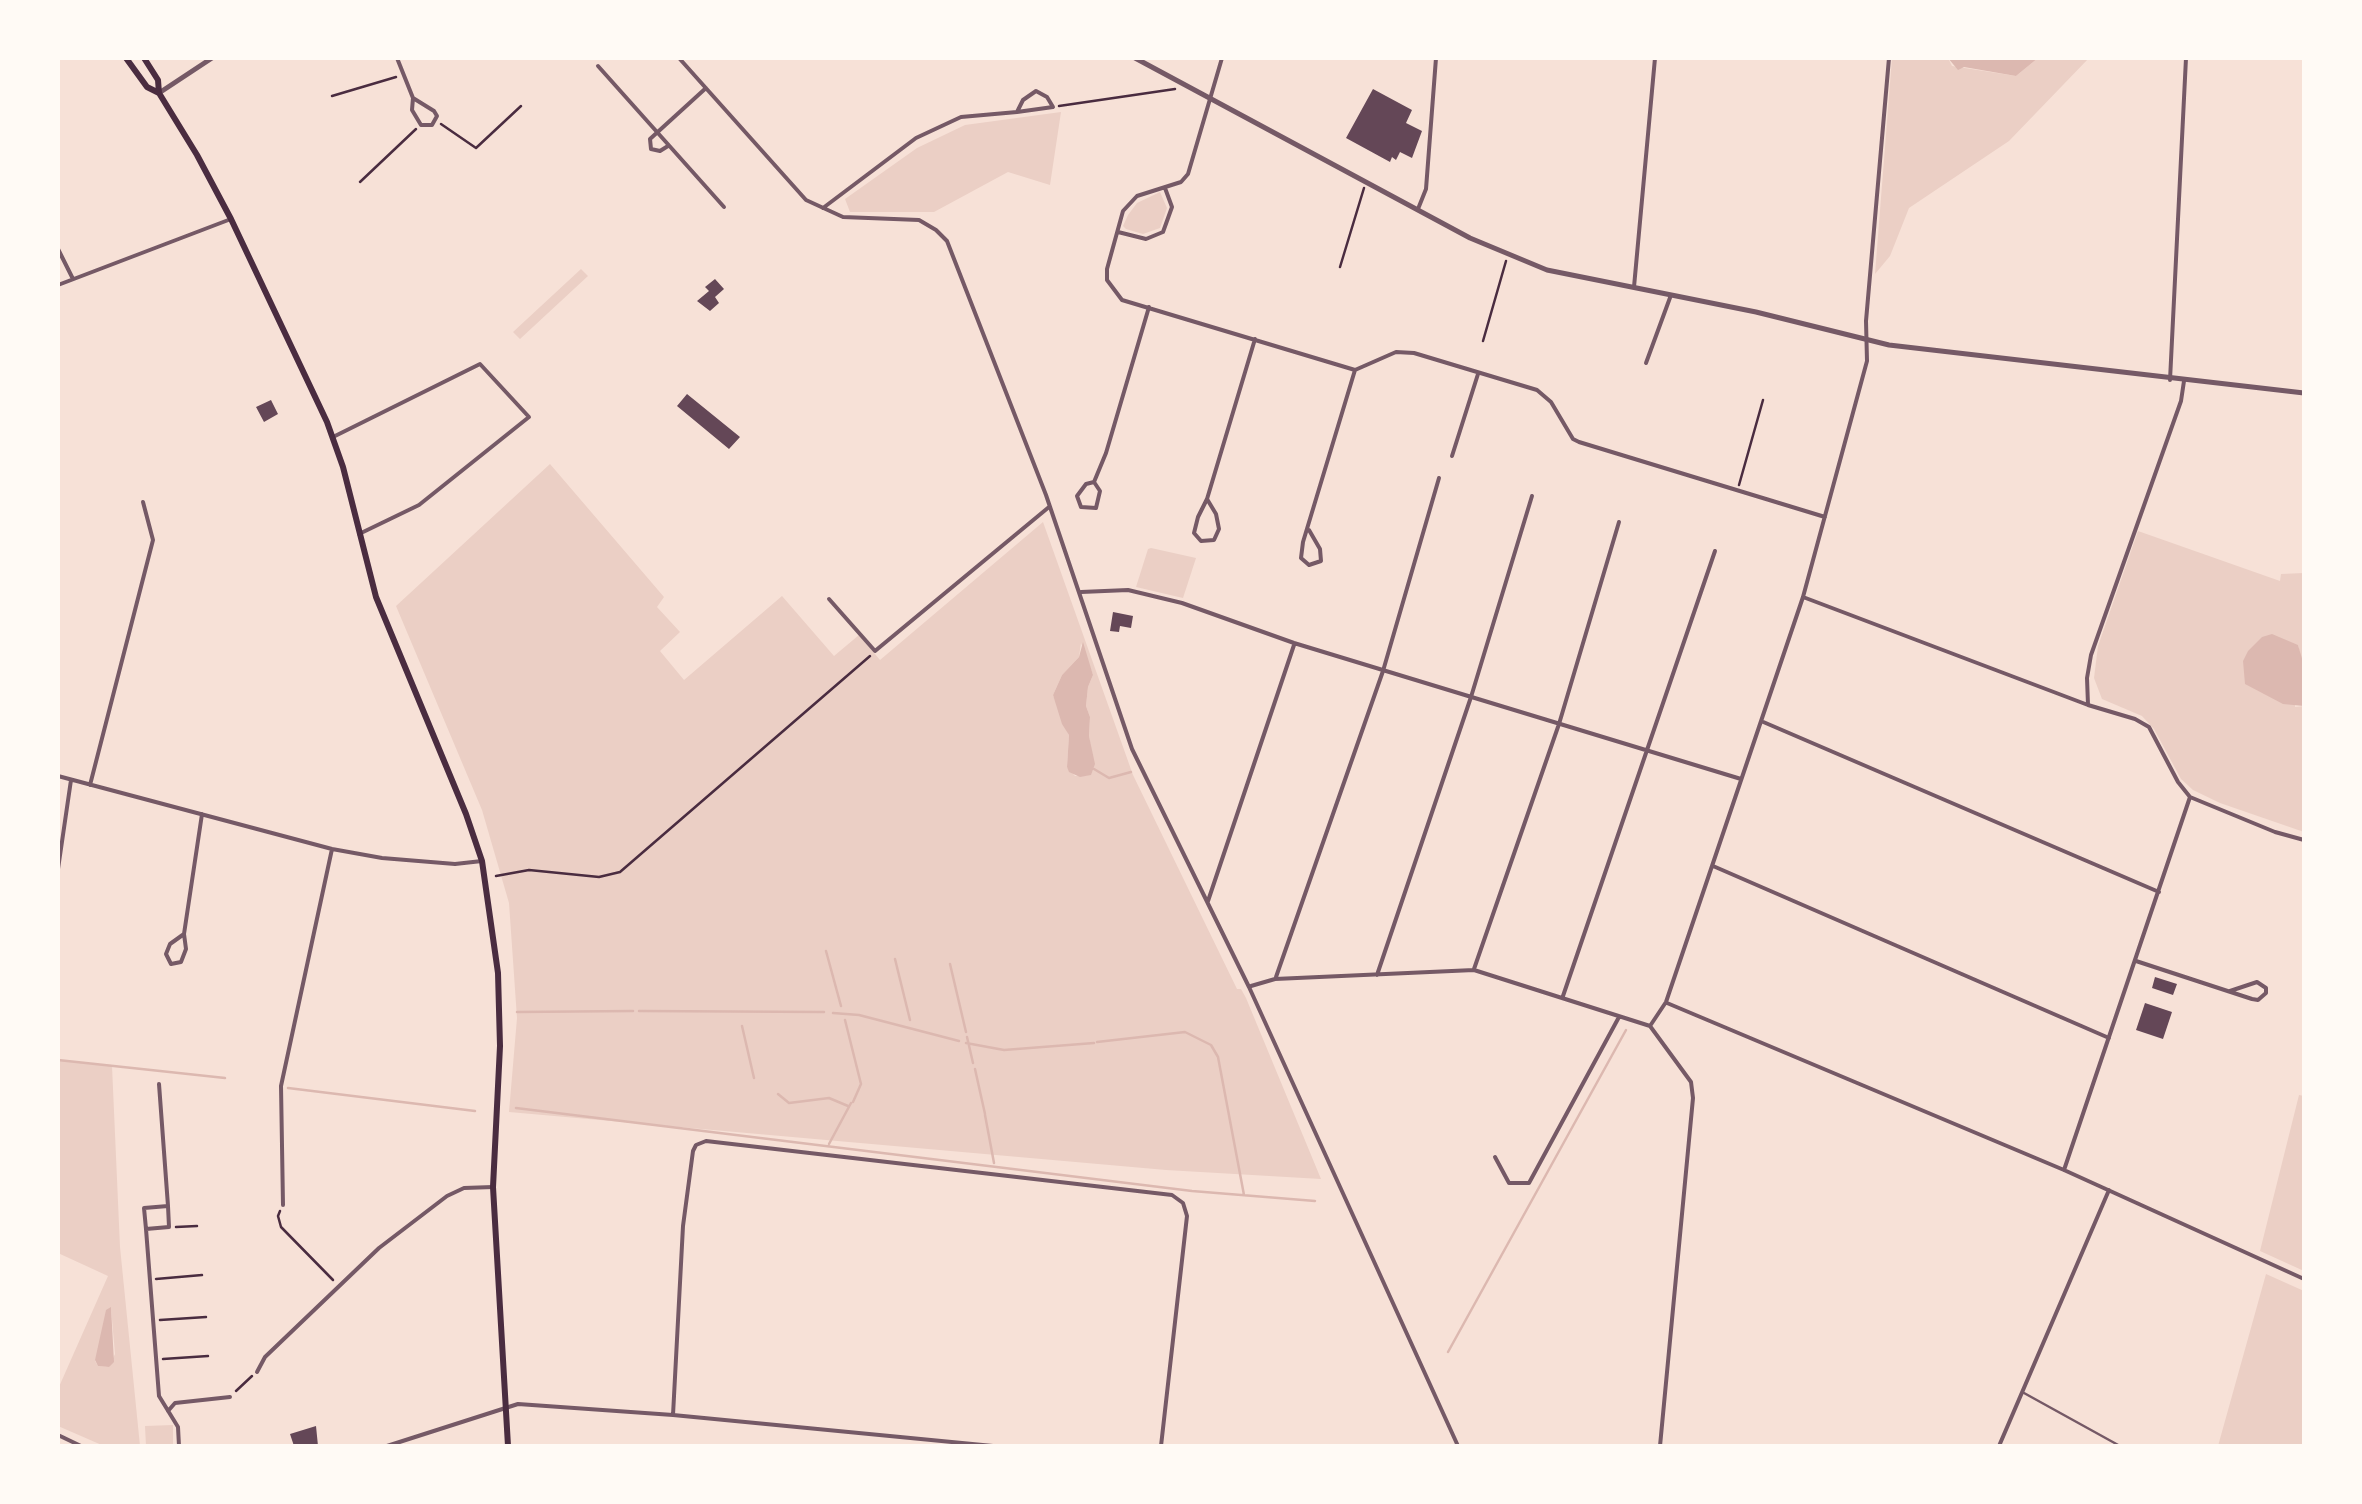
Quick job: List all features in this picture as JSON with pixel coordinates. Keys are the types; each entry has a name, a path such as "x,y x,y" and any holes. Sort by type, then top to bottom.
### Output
{"main road":[{"path":"126,58 148,87 159,93"},
{"path":"144,58 158,80 159,93 197,154 230,219 333,437 380,607 482,862 498,972 500,1046 493,1187 508,1446"}],"street":[{"path":"159,93 212,58"},
{"path":"396,58 413,98 412,110 421,124 432,125 436,121 434,111 413,98"},
{"path":"679,58 806,200 843,217 918,220 947,241 1050,506 1132,748 1208,901 1458,1446"},
{"path":"1134,58 1418,209 1508,255 1547,270 1773,316 1868,341 2184,382 2304,393"},
{"path":"1222,58 1188,174 1181,182 1137,196 1123,211 1107,280 1122,300 1355,370 1396,352 1414,353 1537,390 1551,402 1579,442 1825,517"},
{"path":"1418,209 1426,189 1436,58"},
{"path":"1634,287 1655,58"},
{"path":"1650,1026 1666,1002 1803,597 1867,361 1866,321 1889,58"},
{"path":"2170,380 2186,58"},
{"path":"598,66 724,207"},
{"path":"669,145 660,151 651,149 650,138 706,88"},
{"path":"823,208 916,138 961,117 1018,112 1053,107 1047,97 1036,92 1023,100 1018,112"},
{"path":"1118,232 1146,238 1163,232 1172,208 1166,188"},
{"path":"58,285 230,219"},
{"path":"58,249 73,279"},
{"path":"1646,362 1670,295"},
{"path":"1094,482 1149,308"},
{"path":"1207,499 1216,514 1218,529 1214,540 1201,540 1194,533 1254,340"},
{"path":"333,437 480,364 528,417 419,505 359,534"},
{"path":"1310,530 1320,549 1320,561 1309,565 1300,558 1355,370"},
{"path":"1452,456 1478,374"},
{"path":"2088,705 2087,678 2092,654 2181,401 2184,382"},
{"path":"1275,979 1383,671 1439,478"},
{"path":"1094,482 1100,491 1096,508 1081,507 1077,496 1086,484 1094,482"},
{"path":"1378,975 1471,697 1532,496"},
{"path":"90,785 154,540 142,502"},
{"path":"830,599 875,651 1050,506"},
{"path":"1474,970 1560,724 1619,522"},
{"path":"1562,998 1714,551"},
{"path":"1081,592 1128,590 1182,603 1294,643 1741,779"},
{"path":"1803,597 2088,705 2135,719 2149,727 2190,797 2274,832 2304,840"},
{"path":"1208,901 1294,643"},
{"path":"1761,721 2158,892"},
{"path":"58,776 332,849 382,858 455,864 482,862"},
{"path":"58,869 71,780"},
{"path":"2064,1170 2190,797"},
{"path":"184,934 170,944 166,954 170,964 181,962 186,950 184,934 202,814"},
{"path":"283,1205 281,1086 332,849"},
{"path":"1713,866 2109,1038"},
{"path":"2136,961 2258,1000 2266,993 2266,988 2257,982 2230,990"},
{"path":"1248,987 1275,979 1474,970 1650,1026 1691,1082 1693,1098 1660,1446"},
{"path":"1666,1002 2064,1170 2304,1279"},
{"path":"1495,1157 1509,1183 1530,1183 1620,1017"},
{"path":"146,1228 170,1227 159,1084"},
{"path":"672,1414 683,1226 693,1151 696,1144 706,1141 990,1172 1172,1196 1183,1203 1186,1222 1161,1446"},
{"path":"257,1372 265,1357 379,1248 447,1196 464,1188 493,1187"},
{"path":"1998,1446 2109,1190"},
{"path":"168,1206 144,1208 159,1396 178,1426 179,1446"},
{"path":"168,1411 175,1403 230,1397"},
{"path":"387,1446 518,1404 672,1414 993,1446"},
{"path":"58,1436 81,1446"}],"lane":[{"path":"2022,1392 2120,1446"}],"path":[{"path":"332,96 402,76"},
{"path":"1053,107 1191,86"},
{"path":"436,121 476,148 521,106"},
{"path":"360,182 421,124"},
{"path":"1340,267 1366,182"},
{"path":"1483,341 1508,255"},
{"path":"1737,490 1763,400"},
{"path":"496,876 529,870 599,876 620,872 875,651"},
{"path":"283,1205 278,1216 281,1227 338,1285"},
{"path":"170,1227 197,1226"},
{"path":"150,1280 202,1276"},
{"path":"153,1321 206,1317"},
{"path":"156,1360 208,1356"},
{"path":"230,1397 257,1372"}],"shaded area":[{"path":"1892,58 1948,58 1952,66 2016,76 2038,58 2089,58 2009,141 1909,208 1890,256 1875,274"},
{"path":"1948,58 2038,58 2016,76 1964,67 1958,70"},
{"path":"1061,112 1050,185 1008,172 934,212 850,212 845,199 917,148 965,125"},
{"path":"1160,192 1167,208 1160,228 1143,234 1123,226 1137,203"},
{"path":"581,269 588,276 520,339 513,332"},
{"path":"550,464 664,597 657,607 680,632 660,651 684,680 782,596 834,656 859,635 880,660 1043,522 1133,775 1237,989 1246,998 1321,1179 1166,1170 509,1112 517,1018 509,903 482,810 396,606","holes":["1081,643 1093,675 1086,706 1093,761 1086,776 1075,776 1067,767 1069,735 1053,695 1062,675 1079,657"]},
{"path":"2138,531 2280,581 2281,574 2304,573 2304,672 2298,645 2295,707 2304,706 2304,832 2193,790 2181,779 2154,729 2142,716 2102,699 2094,678 2098,646"},
{"path":"1151,548 1196,558 1183,598 1136,587"},
{"path":"2272,634 2298,645 2304,665 2304,706 2283,704 2245,684 2243,661 2248,651 2262,637"},
{"path":"1083,642 1093,675 1086,706 1095,764 1091,775 1080,777 1067,767 1069,735 1053,695 1062,675 1079,657"},
{"path":"58,1060 112,1066 120,1247 140,1446 104,1446 58,1426 58,1389 108,1276 58,1253","holes":["111,1308 115,1354 109,1367 98,1366 95,1361"]},
{"path":"2299,1095 2304,1096 2304,1271 2260,1251"},
{"path":"2266,1274 2304,1291 2304,1446 2218,1446"},
{"path":"111,1307 114,1362 109,1367 98,1366 95,1360 106,1310"},
{"path":"173,1425 173,1446 146,1446 145,1426"}],"building":[{"path":"1373,89 1412,110 1406,123 1422,131 1412,158 1400,152 1390,162 1346,138"},
{"path":"715,279 724,289 715,297 719,303 710,311 697,301"},
{"path":"687,394 740,437 729,449 677,406"},
{"path":"271,400 278,414 264,422 256,407"},
{"path":"1113,612 1133,616 1131,628 1120,626 1119,632 1110,631"},
{"path":"2155,977 2177,984 2173,995 2152,988"},
{"path":"2145,1003 2172,1012 2163,1039 2136,1030"},
{"path":"316,1426 318,1446 294,1446 290,1434"}],"waterway":[{"path":"1094,769 1109,778 1131,772"},
{"path":"826,951 841,1006"},
{"path":"895,959 910,1020"},
{"path":"950,964 966,1032"},
{"path":"517,1012 633,1011"},
{"path":"639,1011 824,1012"},
{"path":"833,1013 859,1015 959,1041"},
{"path":"845,1020 861,1084 853,1102"},
{"path":"742,1026 754,1078"},
{"path":"1448,1352 1626,1030"},
{"path":"1097,1042 1185,1032 1211,1045 1218,1057 1244,1195"},
{"path":"967,1037 973,1063"},
{"path":"966,1043 1004,1050 1094,1043"},
{"path":"58,1060 225,1078"},
{"path":"975,1069 985,1114"},
{"path":"288,1088 475,1111"},
{"path":"778,1094 789,1103 829,1098 848,1106"},
{"path":"829,1144 851,1103"},
{"path":"516,1108 1192,1191 1315,1201"},
{"path":"985,1115 994,1163"}]}
